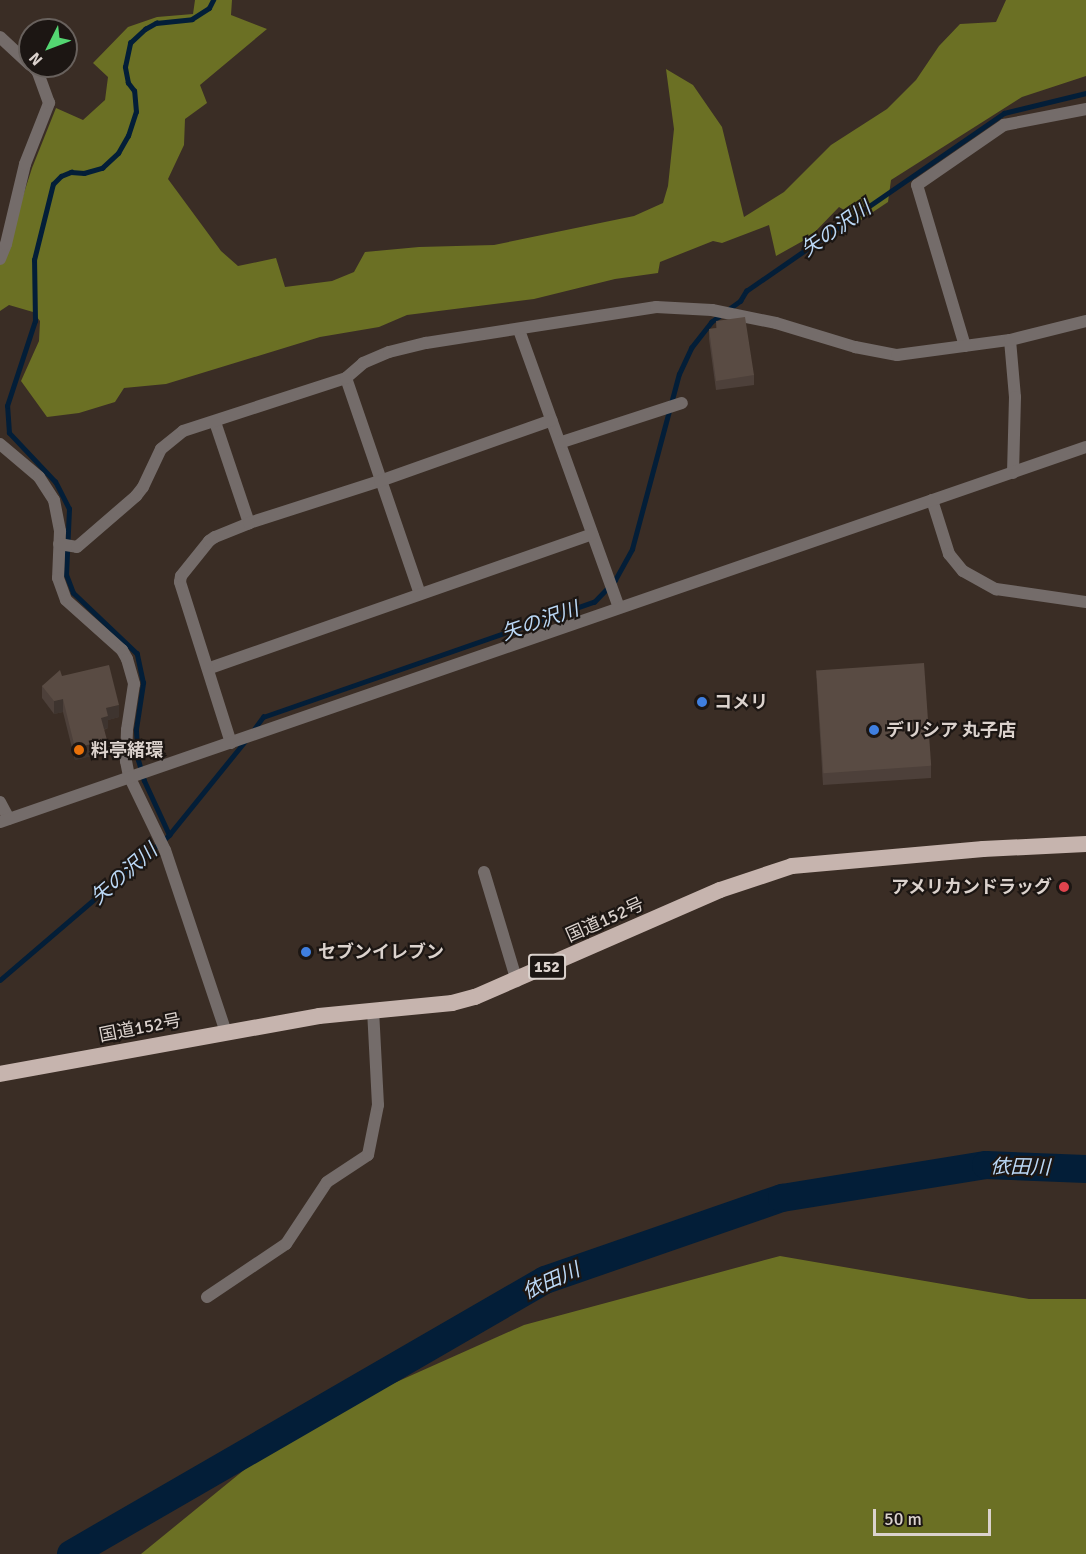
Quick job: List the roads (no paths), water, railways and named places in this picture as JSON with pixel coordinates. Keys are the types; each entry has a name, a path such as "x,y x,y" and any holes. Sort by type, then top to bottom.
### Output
{"highway":[{"name":"国道152号","path":"0,1074 226,1032 373,1010 452,1003 517,981 720,890 792,866 983,849 1086,844"}],"street":[{"path":"0,37 18,53"},
{"path":"0,259 6,244 25,165 49,103 40,78"},
{"path":"965,346 917,185 1004,125 1086,110"},
{"path":"65,545 77,547 136,496 143,487 161,449 183,431 346,378 363,363 389,352 426,343 656,307 711,310 776,323 846,345 897,355 1011,340 1086,321"},
{"path":"519,330 562,442 619,608"},
{"path":"1011,340 1015,397 1013,473"},
{"path":"346,378 420,594"},
{"path":"562,442 675,405"},
{"path":"235,741 180,582 181,576 215,537 249,523 380,482 552,420"},
{"path":"215,422 249,523"},
{"path":"0,444 39,477 47,489 58,516 65,545 58,578 60,590 66,600 122,650 131,670 134,684 126,746 132,776 165,850 226,1032"},
{"path":"0,802 4,820 1086,447"},
{"path":"932,500 949,554 963,571 996,589 1086,602"},
{"path":"210,668 592,534"},
{"path":"484,872 517,981"},
{"path":"207,1297 286,1244 327,1182 368,1155 378,1105 373,1010"}],"waterway":[{"path":"169,835 144,781 138,760 136,729 143,683 137,654 73,593 66,575 69,509 55,482 9,433 7,406 35,321 34,260 53,184 61,176 71,172 84,173 102,168 118,153 128,136 136,112 134,91 128,83 125,67 130,43 145,29 156,23 192,19 209,8 213,0"},
{"name":"矢の沢川","path":"252,732 263,717 594,602 615,580 632,549 679,374 691,348 711,322 740,301 746,291 1004,113 1086,93"},
{"name":"矢の沢川","path":"0,980 169,835 245,741"},
{"name":"依田川","path":"71,1554 545,1280 782,1198 986,1165 1086,1169"}],"place":[{"name":"コメリ","path":"702,702"},
{"name":"デリシア 丸子店","path":"874,730"},
{"name":"料亭緒環","path":"79,750"},
{"name":"アメリカンドラッグ","path":"1064,887"},
{"name":"セブンイレブン","path":"306,952"}]}
